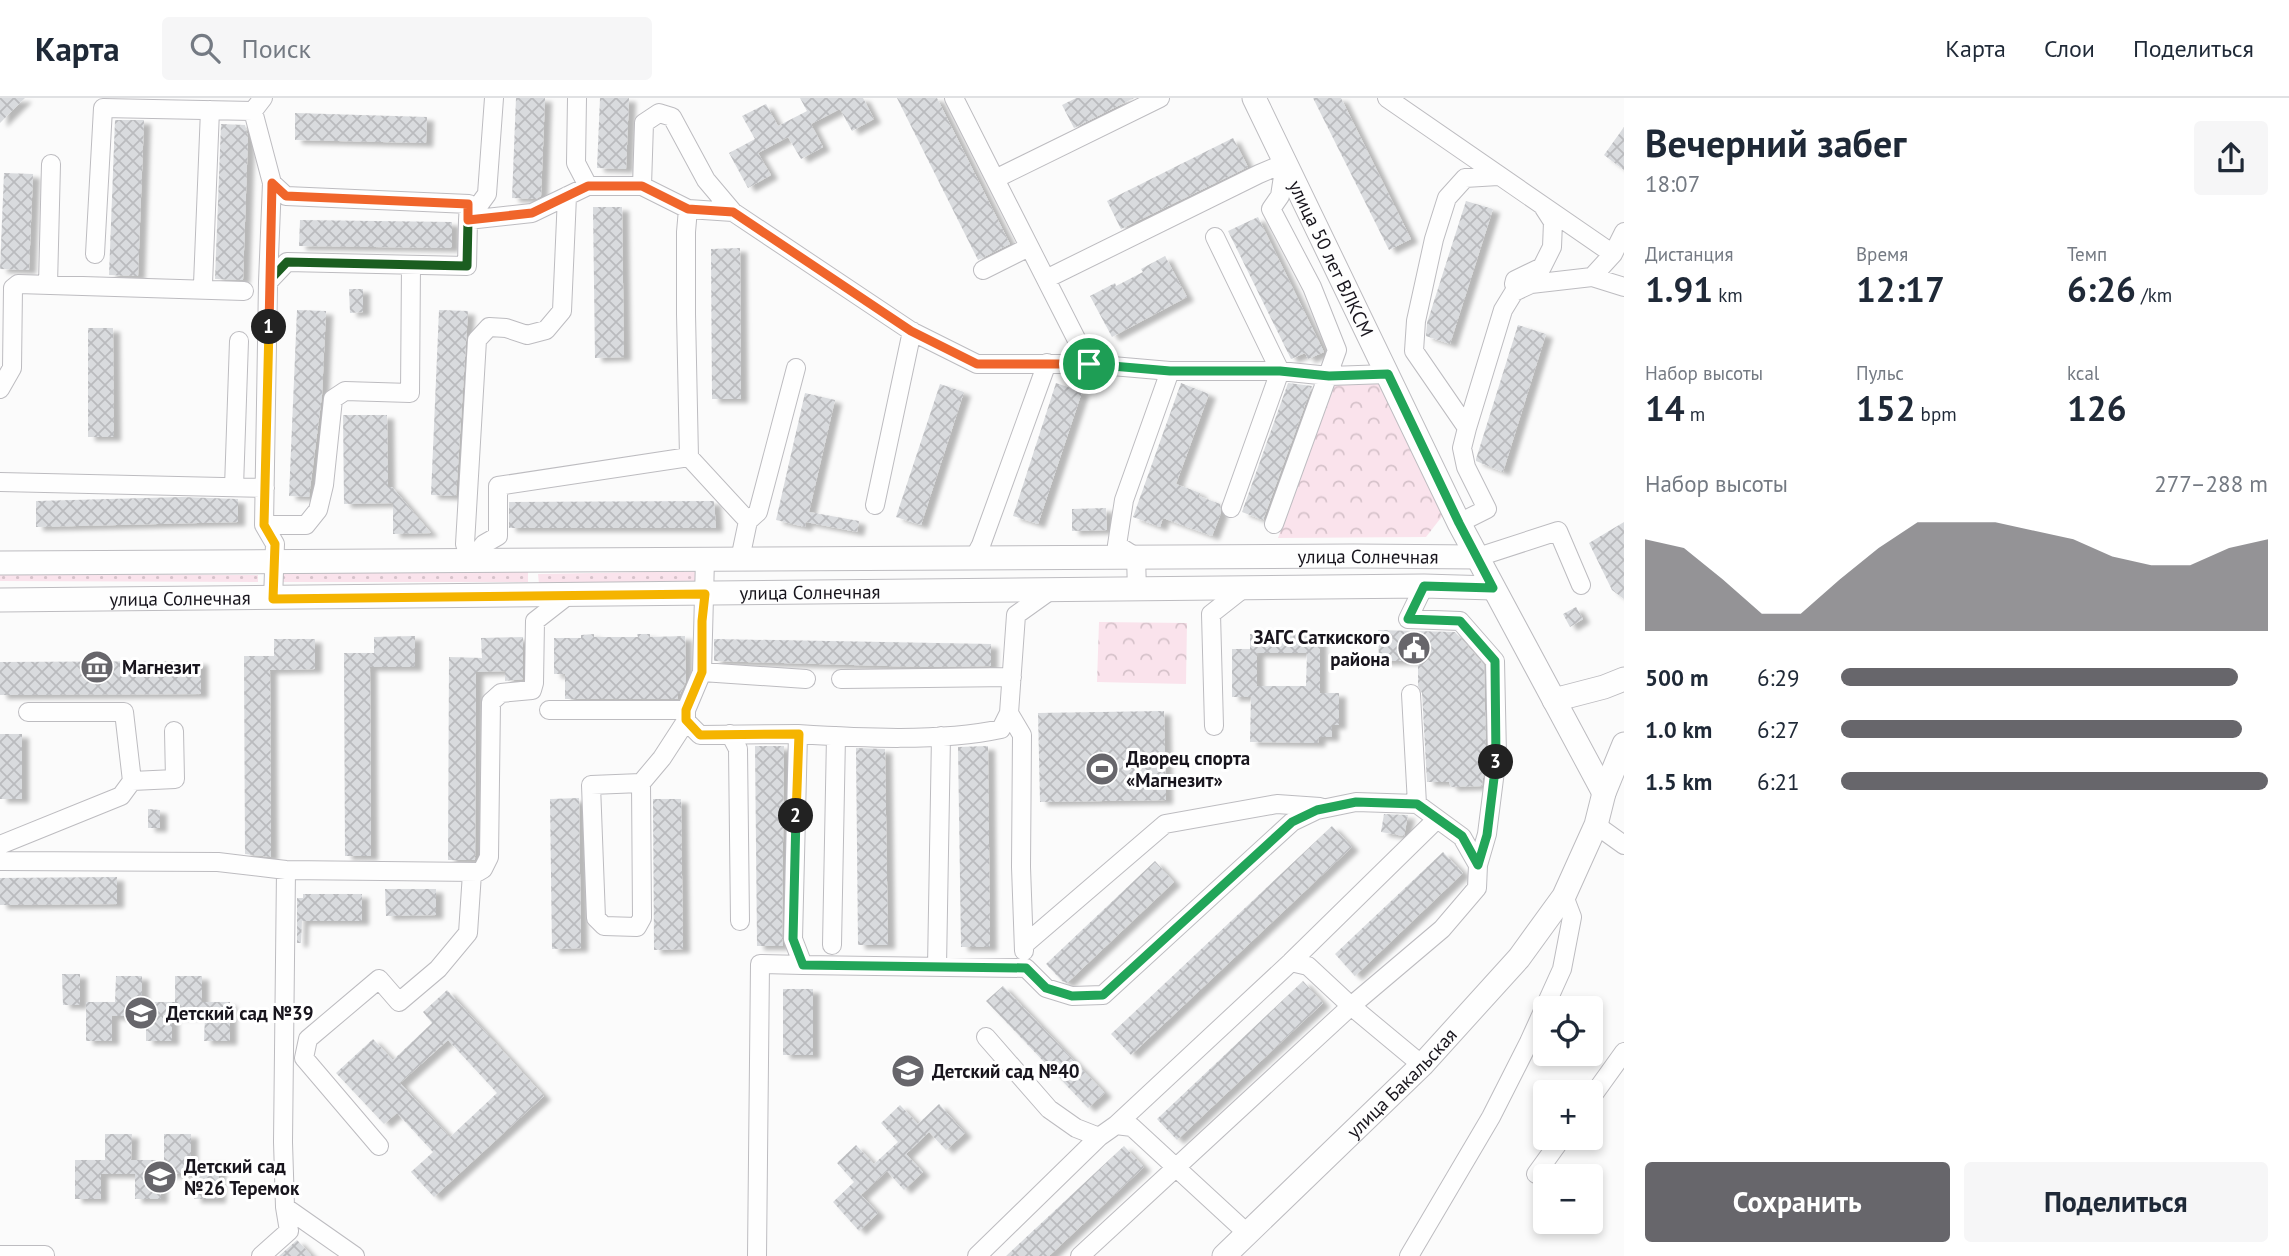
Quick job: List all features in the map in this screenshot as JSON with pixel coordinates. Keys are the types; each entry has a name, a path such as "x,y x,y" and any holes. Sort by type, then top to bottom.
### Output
{"main road":[{"name":"улица 50 лет ВЛКСМ","path":"1254,98 1459,523 1604,793"},
{"name":"улица Солнечная","path":"0,563 1478,557"},
{"name":"улица Солнечная","path":"0,600 1424,586 1493,588"},
{"path":"1554,700 1624,678"},
{"name":"улица Бакальская","path":"1224,1256 1422,1065 1519,958 1564,897 1596,825 1604,793 1624,744"}],"street":[{"path":"468,220 487,194 494,98"},
{"path":"578,98 576,163 588,186"},
{"path":"954,98 1089,364"},
{"path":"995,179 1160,98"},
{"path":"1387,98 1613,254"},
{"path":"95,254 99,103 210,110 258,104 272,183 264,525 275,544 273,599"},
{"path":"203,284 210,110"},
{"path":"642,186 645,122 659,113 671,117 706,180 733,212 912,331 977,364 1089,364 1170,371 1280,371 1329,376 1388,374"},
{"path":"1046,279 1259,173 1285,163 1280,196 1271,209 1312,287 1337,350 1274,524"},
{"path":"48,285 51,164"},
{"path":"1467,428 1414,351 1416,321 1434,239 1447,198 1465,178 1498,176"},
{"path":"268,282 287,262 467,266 468,204 286,196 272,183"},
{"path":"468,220 532,213 588,186 642,186 688,209 733,212"},
{"path":"471,561 465,544 477,340 489,327 506,328 527,335 546,330 562,311 567,196"},
{"path":"1459,523 1487,509 1466,467 1462,448 1503,310 1515,280 1542,267 1552,247 1553,222 1544,208"},
{"path":"688,209 686,326 689,457 748,521"},
{"path":"1592,277 1613,254 1624,232"},
{"path":"1215,237 1280,371 1231,508"},
{"path":"983,270 1029,247"},
{"path":"264,525 306,525 318,510 324,485 333,399 345,391 410,393 411,265"},
{"path":"1503,310 1514,292 1531,284 1592,277 1624,287"},
{"path":"0,389 12,368 13,288 18,285 244,291"},
{"path":"875,505 912,331"},
{"path":"234,487 239,341"},
{"path":"974,558 1047,363"},
{"path":"740,559 748,521 758,512 796,368"},
{"path":"1137,590 1136,557 1117,545 1124,500 1170,371"},
{"path":"471,561 484,544 498,536 498,486 689,457"},
{"path":"0,482 265,488"},
{"path":"1478,557 1558,531 1581,584"},
{"path":"641,783 591,785 596,918 604,926 637,927 642,918 641,783 662,758 686,715 702,672 705,559"},
{"path":"1080,1256 1350,1006 1441,929 1478,888 1478,865 1487,835 1497,755 1495,661 1460,621 1408,619 1424,586"},
{"path":"1214,726 1212,614 1244,588"},
{"path":"686,715 700,735 942,736 979,734 1001,729 1009,713 1016,615 1051,590"},
{"path":"0,861 218,862 286,870 472,873 483,869 489,857 491,702 501,693 528,692 534,688 534,621 567,596"},
{"path":"702,672 806,679"},
{"path":"841,679 1012,677"},
{"path":"1411,694 1417,804"},
{"path":"549,710 686,715"},
{"path":"0,845 121,796 132,780 124,712 28,712"},
{"path":"1009,713 1022,735 1021,867 1026,968 1046,988 1072,996 1103,995 1292,822 1328,808 1356,802 1417,804 1462,836 1478,865"},
{"path":"132,780 175,779 174,731"},
{"path":"730,734 738,749 740,922"},
{"path":"799,734 793,939 803,965"},
{"path":"832,945 836,736"},
{"path":"937,967 942,736"},
{"path":"1024,944 1165,824 1277,804 1328,808"},
{"path":"977,1256 1099,1136 1115,1125 1291,962 1437,820"},
{"path":"1596,825 1624,845"},
{"path":"261,1256 289,1231 285,1207 283,1142 286,870"},
{"path":"379,1146 304,1058 308,1039 379,979 399,1002 438,969 468,933 472,873"},
{"path":"1409,1256 1491,1117 1562,968 1572,917 1564,897"},
{"path":"1291,962 1308,966 1350,1006 1422,1065"},
{"path":"757,1256 760,964 1026,968"},
{"path":"986,1037 1049,1109 1076,1128 1099,1136"},
{"path":"1603,1081 1624,1052"},
{"path":"1115,1125 1132,1126 1247,1233"},
{"path":"285,1207 355,1256"},
{"path":"0,1255 45,1255"}],"green space":[{"path":"1382,384 1447,510 1426,537 1278,538 1334,385"},
{"path":"699,571 700,581 539,584 538,574"},
{"path":"528,572 528,582 283,582 281,573"},
{"path":"0,574 258,575 258,582 0,581"},
{"path":"1099,622 1187,623 1186,684 1097,682"}],"building":[{"path":"0,98 25,98 0,123"},
{"path":"516,98 545,98 541,196 536,199 512,198"},
{"path":"600,98 629,98 626,169 597,168"},
{"path":"800,98 863,98 874,119 852,131 840,109 811,124 823,147 801,159 788,137 758,153 771,175 748,188 729,153 755,139 742,116 766,104 778,126 807,111"},
{"path":"897,98 937,98 1010,244 978,260"},
{"path":"1076,98 1134,98 1074,128 1062,105"},
{"path":"1313,98 1341,98 1411,239 1389,250"},
{"path":"295,113 427,117 426,143 295,140"},
{"path":"115,120 144,120 138,276 109,275"},
{"path":"221,124 245,125 248,137 243,280 215,279"},
{"path":"1624,127 1624,170 1604,155"},
{"path":"1233,138 1248,167 1121,229 1107,201"},
{"path":"4,173 33,174 29,270 0,269"},
{"path":"1466,201 1493,209 1450,344 1426,336 1427,323"},
{"path":"593,207 622,207 624,357 595,358"},
{"path":"1258,217 1324,352 1308,359 1305,353 1291,359 1228,231"},
{"path":"300,220 452,222 452,248 299,246"},
{"path":"740,248 741,399 712,399 711,249"},
{"path":"1165,256 1187,297 1112,337 1090,296 1143,272 1141,269"},
{"path":"349,289 363,289 363,312 350,313"},
{"path":"297,310 326,311 322,395 309,497 289,496"},
{"path":"439,310 468,311 456,496 431,495"},
{"path":"1518,325 1546,334 1503,472 1476,459"},
{"path":"88,328 113,328 114,437 88,437"},
{"path":"1056,383 1082,392 1038,524 1013,516"},
{"path":"1181,383 1209,394 1176,484 1220,504 1221,513 1212,536 1163,518 1160,527 1133,517"},
{"path":"1288,383 1312,386 1263,520 1242,512"},
{"path":"940,384 964,392 921,525 896,517"},
{"path":"805,393 835,400 809,512 859,521 857,532 806,522 805,527 776,520"},
{"path":"343,415 387,415 388,487 392,487 431,533 393,534 393,503 344,504"},
{"path":"182,497 238,499 238,522 36,527 36,501"},
{"path":"714,501 716,528 509,528 509,502"},
{"path":"1106,508 1107,530 1072,531 1072,509"},
{"path":"1624,522 1624,599 1612,590 1589,543"},
{"path":"1576,607 1583,619 1570,627 1563,614"},
{"path":"1378,630 1455,632 1484,665 1486,754 1482,786 1451,787 1449,782 1427,782 1418,661 1379,661"},
{"path":"594,634 594,637 638,637 637,634 650,634 650,637 685,636 686,681 678,699 565,699 565,674 554,674 554,638 581,638 581,635"},
{"path":"1250,634 1320,634 1320,693 1339,693 1339,725 1332,725 1332,737 1319,737 1318,743 1250,742 1251,697 1232,697 1232,649 1250,649","holes":["1257,653 1307,653 1306,686 1257,686"]},
{"path":"415,636 415,667 370,667 371,856 345,856 344,653 374,653 374,637"},
{"path":"523,637 523,679 505,681 505,671 476,672 475,860 448,860 449,657 482,658 481,638"},
{"path":"274,639 315,639 315,669 270,670 271,857 245,854 244,656 274,656"},
{"path":"714,639 991,644 991,666 923,667 714,661"},
{"path":"201,661 201,694 0,695 0,662"},
{"name":"Дворец спорта «Магнезит»","path":"1164,711 1166,800 1040,802 1038,713"},
{"path":"0,734 22,734 22,799 0,799"},
{"path":"755,746 784,746 783,946 757,946"},
{"path":"988,746 990,947 961,947 958,747"},
{"path":"856,748 885,749 888,945 858,945"},
{"path":"579,798 581,948 552,949 550,799"},
{"path":"653,799 681,799 683,949 654,950"},
{"path":"148,809 160,810 160,828 148,828"},
{"path":"1384,814 1408,815 1404,836 1381,832"},
{"path":"1332,826 1352,847 1131,1055 1111,1034"},
{"path":"1443,852 1463,873 1355,976 1335,954"},
{"path":"1155,861 1174,882 1067,983 1062,981 1046,964"},
{"path":"117,877 117,904 0,905 0,878"},
{"path":"385,889 436,889 436,915 386,916"},
{"path":"303,894 362,894 362,921 302,921 301,943 297,943 297,898 303,898"},
{"path":"62,974 80,974 80,1005 63,1005"},
{"path":"116,976 142,976 142,1002 175,1002 175,976 202,976 202,1002 230,1002 230,1041 204,1041 205,1016 172,1016 172,1041 146,1041 146,1016 112,1016 112,1041 86,1041 86,1002 115,1002"},
{"path":"1303,981 1323,1003 1177,1140 1157,1119"},
{"path":"1003,986 1105,1093 1088,1108 986,1001"},
{"path":"783,989 813,989 813,1055 783,1055"},
{"path":"447,990 544,1096 434,1197 411,1172 433,1152 397,1113 384,1124 336,1073 373,1039 393,1060 432,1023 423,1012","holes":["448,1040 497,1093 450,1137 400,1083"]},
{"path":"939,1104 965,1133 946,1150 929,1132 906,1154 923,1172 904,1190 887,1171 861,1195 878,1213 859,1231 833,1202 854,1182 837,1163 856,1145 874,1164 898,1142 881,1123 900,1105 918,1124"},
{"path":"105,1134 132,1134 131,1160 164,1160 164,1134 191,1134 191,1160 219,1160 219,1199 194,1199 194,1174 161,1174 161,1199 135,1199 135,1174 101,1174 101,1199 75,1199 75,1160 105,1160"},
{"path":"1124,1146 1144,1167 1049,1256 1006,1256"},
{"path":"297,1240 312,1256 279,1256"}],"cycle path":[{"path":"273,599 275,544 264,525 268,282 287,262 467,266 468,220 532,213 588,186 642,186 688,209 733,212 911,331 977,364 1089,364 1170,371 1280,371 1329,376 1388,374"}],"place":[{"name":"ЗАГС Саткиского района","path":"1414,648"},
{"name":"Магнезит","path":"97,667"},
{"name":"Дворец спорта «Магнезит»","path":"1102,769"},
{"name":"Детский сад №39","path":"141,1013"},
{"name":"Детский сад №40","path":"908,1071"},
{"name":"Детский сад №26 Теремок","path":"160,1177"}],"route":[{"path":"272,183 286,196 468,204 468,220 532,213 588,186 642,186 688,209 733,212 911,331 977,364 1089,364 1170,371 1280,371 1329,376 1388,374 1493,588 1424,586 1408,619 1460,621 1495,661 1497,755 1487,835 1478,865 1462,836 1417,804 1356,802 1317,810 1292,822 1103,995 1072,996 1046,988 1026,968 803,965 793,939 799,734 700,735 686,720 686,710 702,672 705,594 273,599 275,544 264,525 272,183"}]}
